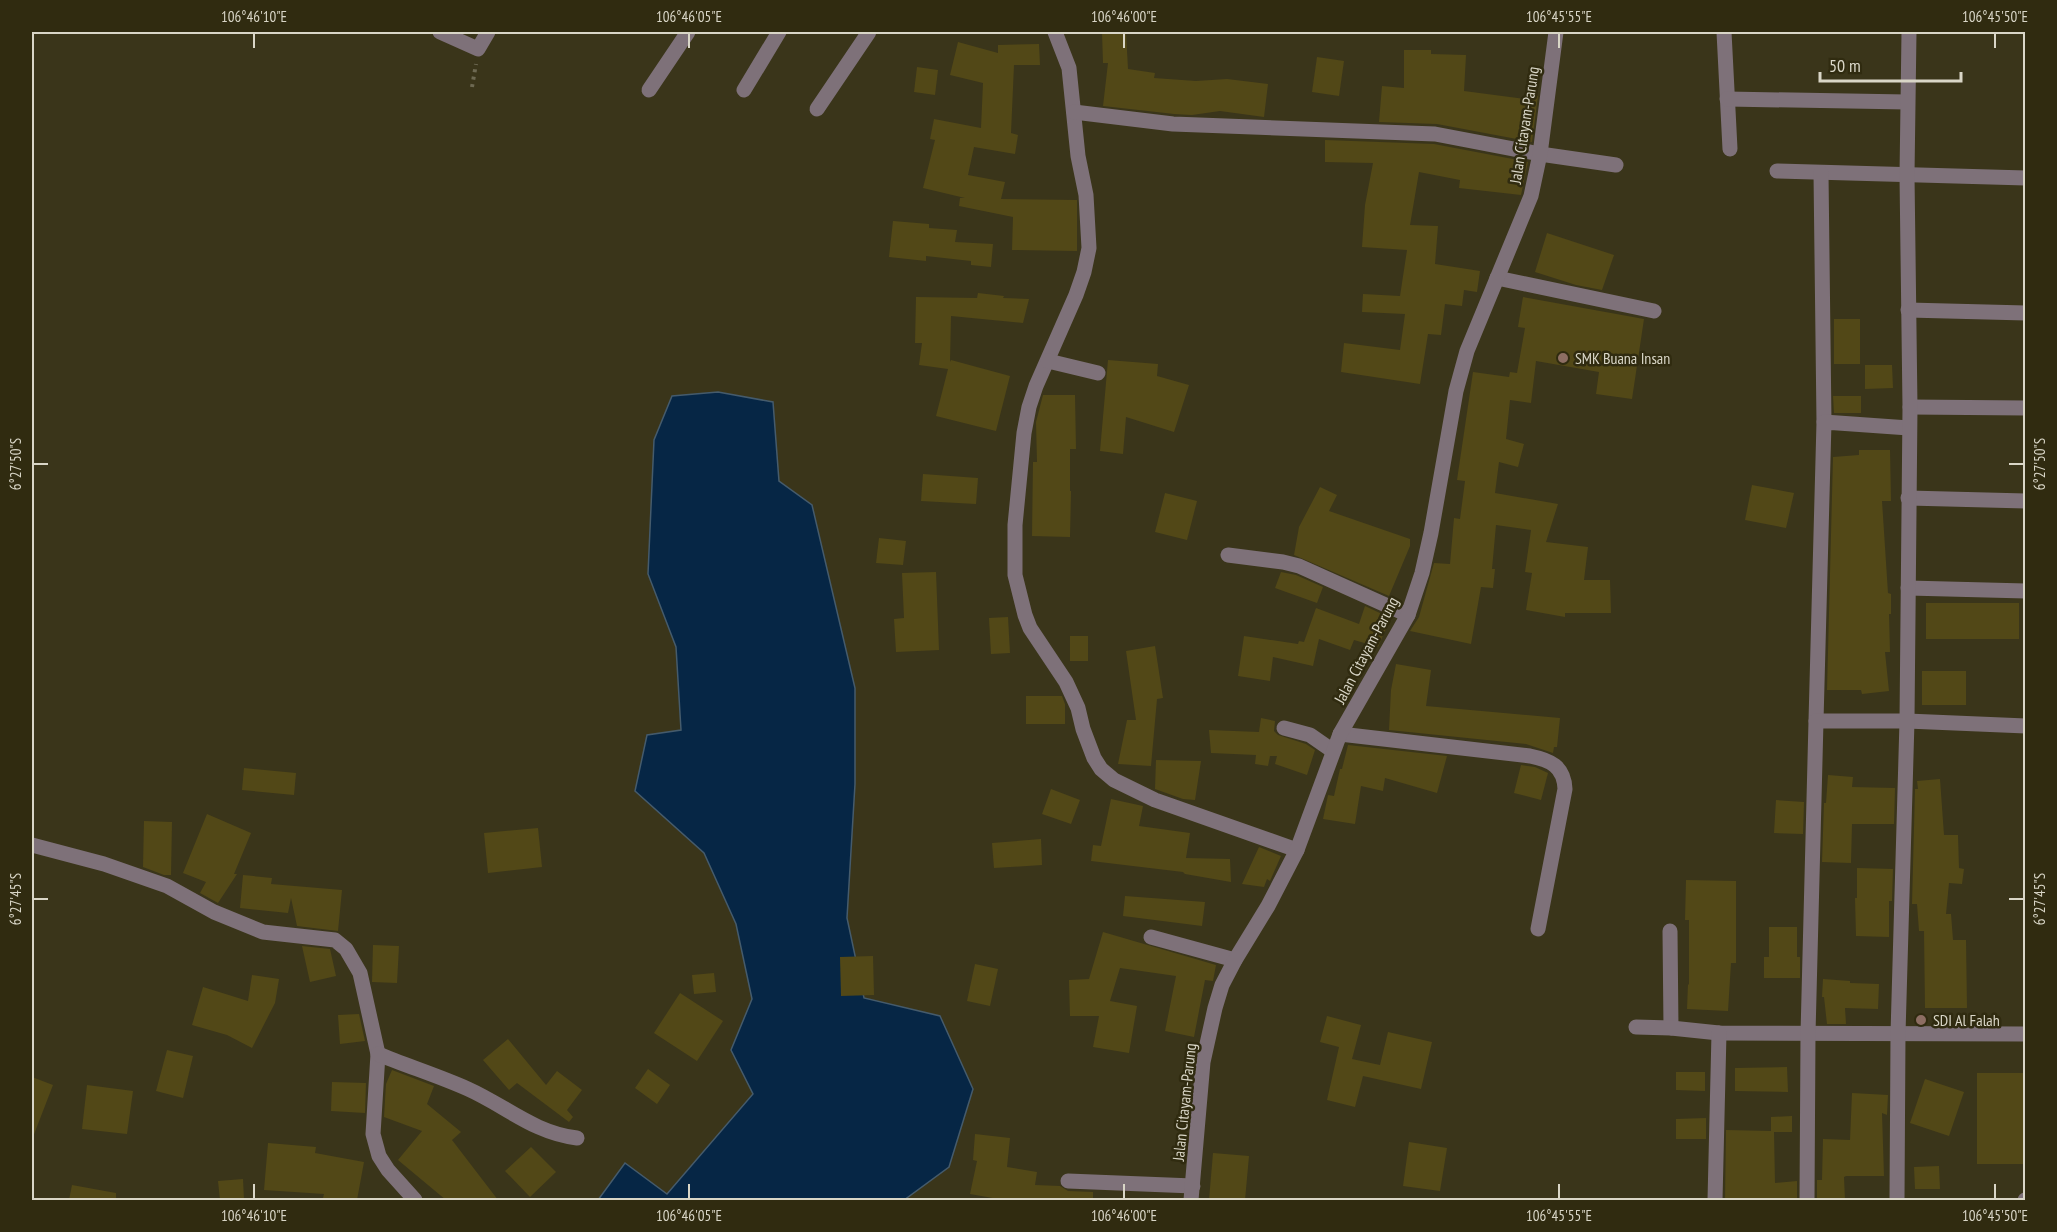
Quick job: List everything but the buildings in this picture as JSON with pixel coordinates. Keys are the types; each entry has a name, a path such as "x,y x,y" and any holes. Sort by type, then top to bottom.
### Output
{"street":[{"path":"440,32 478,49 488,32"},
{"path":"649,90 688,32"},
{"path":"744,90 778,32"},
{"path":"818,109 869,32"},
{"path":"1055,32 1069,68 1078,156 1086,195 1089,248 1084,272 1029,406 1024,434 1015,525 1016,575 1025,615 1030,628 1066,682 1078,708 1094,758 1101,769 1114,780 1155,800 1297,850"},
{"name":"Jalan Citayam-Parung","path":"1192,1193 1203,1062 1222,985 1268,906 1297,850 1340,734 1408,615 1422,573 1456,391 1467,351 1531,196 1540,154 1556,32"},
{"path":"1724,32 1730,149"},
{"path":"1897,1200 1898,1034 1907,721 1910,407 1907,175 1909,32"},
{"path":"1727,99 1907,102"},
{"path":"1074,112 1173,124 1435,134 1540,154 1616,165"},
{"path":"1777,171 2025,178"},
{"path":"1807,1200 1808,1034 1824,422 1821,172"},
{"path":"1497,278 1654,311"},
{"path":"1908,310 2025,313"},
{"path":"1048,361 1098,373"},
{"path":"1910,407 2025,408"},
{"path":"1824,422 1909,428"},
{"path":"1908,498 2025,501"},
{"path":"1228,555 1299,566 1408,615"},
{"path":"1908,588 2025,591"},
{"path":"1816,721 1907,721 2025,726"},
{"path":"1284,728 1310,735 1334,751"},
{"path":"1340,734 1530,756 1543,759 1559,770 1565,779 1565,789 1538,929"},
{"path":"32,845 104,864 167,886 214,912 263,932 335,940 346,949 360,973 378,1054 373,1134 379,1156 388,1170 415,1200"},
{"path":"1670,932 1671,1028"},
{"path":"1151,937 1235,960"},
{"path":"1636,1027 1719,1033 2025,1034"},
{"path":"1715,1200 1719,1033"},
{"path":"378,1054 469,1089 542,1130 560,1136 577,1138"},
{"path":"1068,1181 1192,1193"}],"path":[{"path":"472,87 478,49"}],"water":[{"path":"718,392 773,402 779,481 812,505 855,688 855,784 847,918 864,998 940,1016 973,1089 949,1167 904,1200 598,1200 625,1163 667,1194 753,1094 731,1050 752,999 736,924 704,853 635,791 647,735 681,730 676,647 648,574 654,440 672,396"}],"place":[{"name":"SMK Buana Insan","path":"1563,358"},
{"name":"SDI Al Falah","path":"1921,1020"}]}
